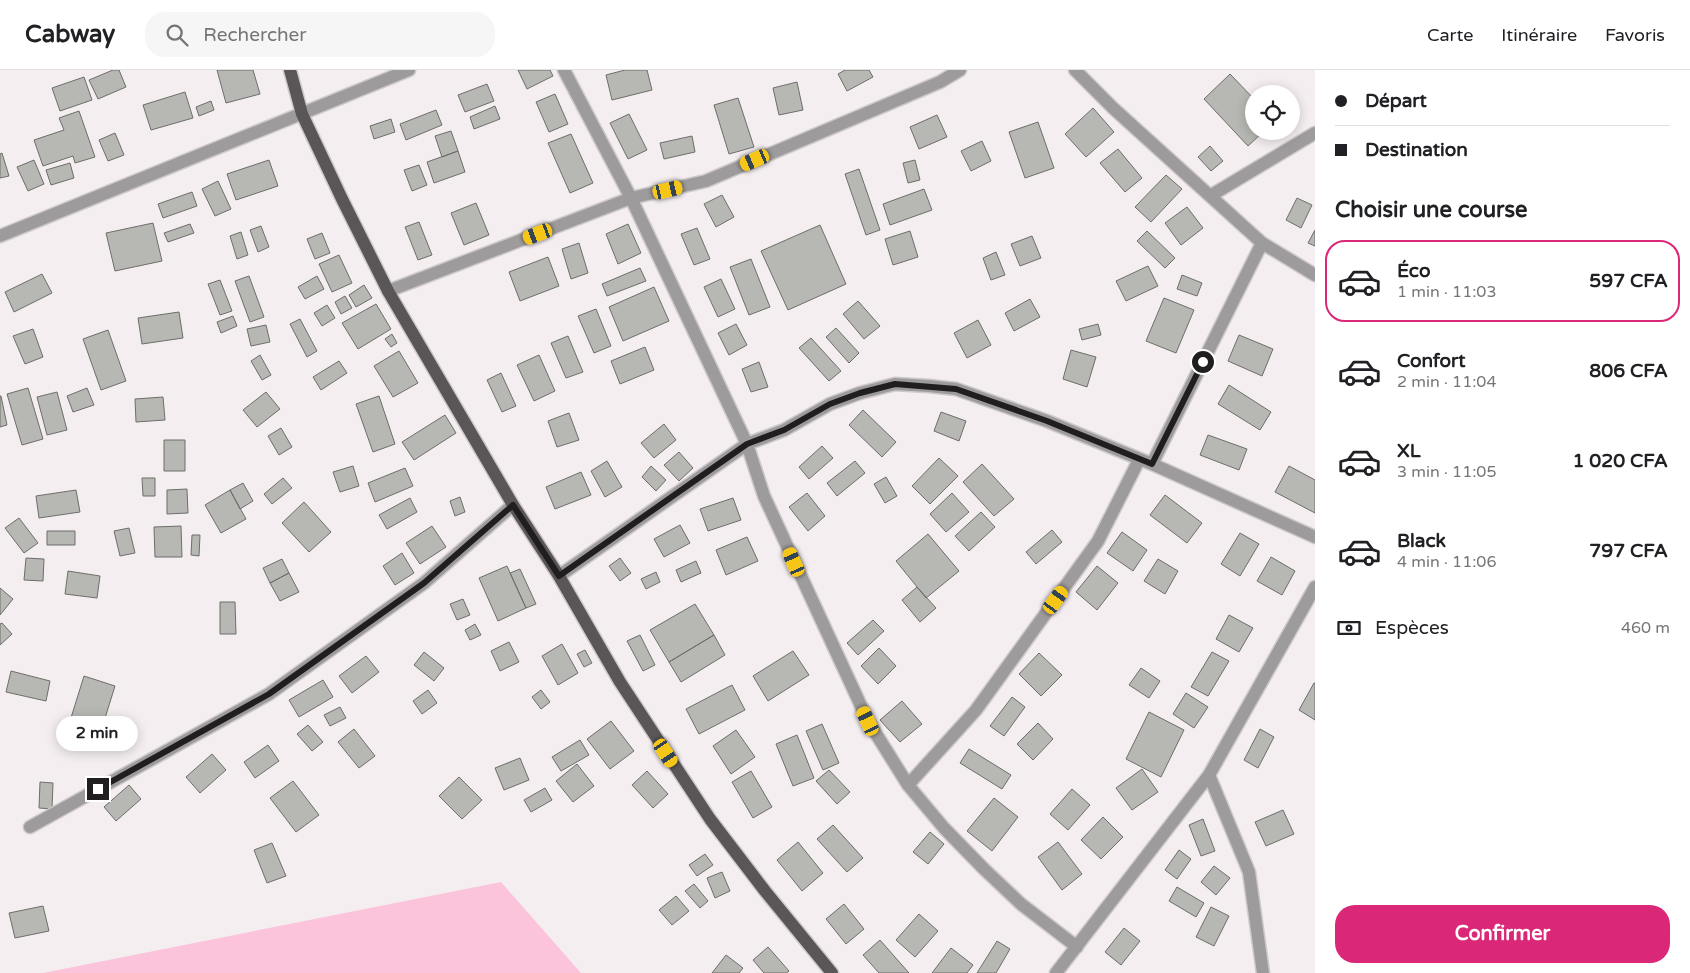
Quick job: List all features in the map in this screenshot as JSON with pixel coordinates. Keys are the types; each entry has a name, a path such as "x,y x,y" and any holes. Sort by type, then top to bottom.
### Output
{"main road":[{"path":"290,70 302,114 388,291 513,505 559,576 625,690 710,820 832,973"}],"street":[{"path":"0,236 410,70"},
{"path":"564,70 631,198 747,444 764,496 868,721 908,785 944,828 1021,904 1077,947"},
{"path":"388,291 631,198 706,181 940,82 960,70"},
{"path":"1075,70 1113,108 1262,243 1315,275"},
{"path":"1210,196 1315,133"},
{"path":"1152,464 1262,243"},
{"path":"559,576 747,444 784,430 830,404 860,393 895,384 956,389 1047,421 1152,464 1315,538"},
{"path":"908,785 976,710 1098,541 1139,460"},
{"path":"30,827 269,694 424,583 513,505"},
{"path":"1056,973 1209,774 1315,587"},
{"path":"1209,774 1249,872 1263,973"}],"shaded area":[{"path":"501,882 581,973 43,973"}],"building":[{"path":"113,70 119,70 126,87 98,99 89,80"},
{"path":"217,70 253,70 260,94 226,103"},
{"path":"518,70 550,70 553,76 527,89"},
{"path":"625,70 647,70 652,90 612,100 606,75"},
{"path":"845,70 869,70 873,77 847,91 838,74"},
{"path":"1230,74 1245,90 1245,140 1254,140 1248,146 1204,99"},
{"path":"84,77 92,100 60,111 52,88"},
{"path":"797,82 803,110 779,115 773,88"},
{"path":"487,84 494,101 465,112 458,95"},
{"path":"185,92 193,118 151,130 143,105"},
{"path":"555,94 568,124 549,132 536,102"},
{"path":"738,98 754,147 729,154 714,105"},
{"path":"211,101 214,110 199,116 196,107"},
{"path":"495,106 500,119 474,129 470,117"},
{"path":"1093,108 1114,132 1086,157 1065,134"},
{"path":"436,110 442,125 406,140 400,124"},
{"path":"79,111 95,157 75,163 73,156 43,166 34,140 64,130 59,118"},
{"path":"629,114 647,150 628,159 610,123"},
{"path":"937,115 947,137 919,149 910,127"},
{"path":"391,119 395,132 374,139 370,126"},
{"path":"1038,122 1054,168 1025,178 1009,132"},
{"path":"451,131 458,151 442,157 435,136"},
{"path":"115,133 124,155 108,161 99,140"},
{"path":"571,134 593,183 570,193 548,143"},
{"path":"692,136 695,152 664,159 660,143"},
{"path":"982,141 991,161 971,171 961,151"},
{"path":"1210,146 1223,161 1211,171 1198,157"},
{"path":"1118,149 1142,178 1125,192 1100,163"},
{"path":"458,151 465,172 434,183 427,162"},
{"path":"2,153 9,176 0,178 0,154"},
{"path":"34,160 44,184 28,191 17,167"},
{"path":"269,160 278,186 236,200 227,174"},
{"path":"915,160 920,180 908,183 903,163"},
{"path":"70,163 74,178 51,185 46,170"},
{"path":"419,165 427,185 412,191 404,170"},
{"path":"859,169 880,230 866,235 845,174"},
{"path":"1166,175 1182,189 1151,222 1135,207"},
{"path":"218,181 231,209 215,216 202,189"},
{"path":"924,189 932,210 890,225 883,204"},
{"path":"192,192 197,206 163,218 158,204"},
{"path":"722,195 734,217 716,227 704,204"},
{"path":"1297,198 1312,205 1301,228 1286,220"},
{"path":"476,203 489,235 464,245 451,213"},
{"path":"1187,207 1203,228 1181,245 1165,223"},
{"path":"419,222 432,255 418,260 405,227"},
{"path":"153,223 162,261 115,271 106,233"},
{"path":"190,224 194,233 168,242 164,233"},
{"path":"628,224 641,253 618,264 606,234"},
{"path":"820,225 846,284 788,310 761,251"},
{"path":"261,226 269,247 258,252 250,230"},
{"path":"697,228 710,259 694,265 681,234"},
{"path":"1315,230 1315,246 1308,243"},
{"path":"910,231 918,257 893,265 885,239"},
{"path":"1147,231 1175,258 1165,268 1137,241"},
{"path":"241,232 248,255 237,259 230,236"},
{"path":"322,233 330,253 315,259 307,239"},
{"path":"1032,236 1041,258 1020,266 1011,244"},
{"path":"579,243 588,273 571,279 562,249"},
{"path":"996,252 1005,275 991,280 983,258"},
{"path":"339,255 352,283 332,292 319,264"},
{"path":"548,257 559,286 520,301 509,272"},
{"path":"751,259 770,307 749,315 730,267"},
{"path":"1148,266 1158,286 1126,301 1116,281"},
{"path":"640,268 646,281 607,296 602,284"},
{"path":"42,274 52,293 14,312 5,292"},
{"path":"1182,275 1202,283 1197,296 1177,289"},
{"path":"249,276 264,317 250,322 235,281"},
{"path":"317,276 324,289 305,299 298,287"},
{"path":"721,279 735,309 718,317 704,287"},
{"path":"220,280 232,311 220,315 208,284"},
{"path":"364,285 372,298 356,307 349,295"},
{"path":"654,287 669,321 623,341 609,307"},
{"path":"345,296 352,308 341,314 335,302"},
{"path":"1164,298 1194,310 1176,353 1146,341"},
{"path":"1030,299 1040,317 1014,331 1005,313"},
{"path":"858,301 880,326 864,339 843,314"},
{"path":"376,304 391,329 358,349 342,323"},
{"path":"327,305 335,318 322,326 314,313"},
{"path":"596,309 611,346 594,353 578,316"},
{"path":"179,312 183,338 142,344 138,318"},
{"path":"233,316 237,326 221,333 217,322"},
{"path":"300,319 317,351 307,357 290,324"},
{"path":"978,320 991,345 967,358 954,333"},
{"path":"736,324 747,345 729,355 718,333"},
{"path":"1098,324 1101,335 1082,340 1079,329"},
{"path":"266,325 270,342 251,346 247,329"},
{"path":"836,328 859,353 849,363 826,337"},
{"path":"33,329 43,357 25,364 13,336"},
{"path":"108,330 126,381 101,390 83,339"},
{"path":"392,334 397,343 391,347 385,339"},
{"path":"1239,335 1273,349 1262,376 1228,361"},
{"path":"568,336 583,372 566,378 551,343"},
{"path":"811,338 841,371 829,381 799,348"},
{"path":"645,347 654,370 620,384 611,361"},
{"path":"1071,350 1096,357 1087,387 1063,379"},
{"path":"399,351 418,383 393,397 374,366"},
{"path":"260,355 271,375 262,380 251,361"},
{"path":"539,355 555,391 534,401 517,365"},
{"path":"339,361 347,373 321,390 313,377"},
{"path":"759,362 768,387 751,392 742,369"},
{"path":"501,373 516,406 502,412 487,380"},
{"path":"1229,385 1271,412 1260,430 1218,404"},
{"path":"28,388 43,439 22,445 7,394"},
{"path":"87,388 94,405 73,412 67,396"},
{"path":"57,392 67,430 47,435 37,397"},
{"path":"266,392 280,409 257,427 243,410"},
{"path":"0,396 7,425 0,427"},
{"path":"379,396 395,444 373,452 356,404"},
{"path":"163,397 165,420 136,422 135,399"},
{"path":"863,410 896,442 882,457 849,425"},
{"path":"941,412 966,421 959,441 934,431"},
{"path":"569,413 579,440 557,447 548,421"},
{"path":"445,415 456,433 414,460 402,442"},
{"path":"664,424 676,440 654,458 641,443"},
{"path":"281,428 292,447 279,455 268,436"},
{"path":"1208,435 1247,449 1239,470 1200,455"},
{"path":"164,440 185,440 185,471 164,471"},
{"path":"822,446 833,458 809,479 799,467"},
{"path":"679,452 693,468 679,481 664,465"},
{"path":"939,458 958,476 930,504 912,486"},
{"path":"607,461 622,487 605,497 591,471"},
{"path":"855,461 865,473 837,496 827,483"},
{"path":"982,464 1014,499 994,516 963,482"},
{"path":"353,466 359,486 340,492 333,472"},
{"path":"651,466 666,480 656,491 642,477"},
{"path":"1289,466 1315,480 1315,513 1275,492"},
{"path":"405,468 413,486 375,502 368,483"},
{"path":"581,472 591,495 555,509 546,487"},
{"path":"886,477 897,496 885,503 874,484"},
{"path":"142,478 155,478 155,496 143,496"},
{"path":"283,478 292,488 272,504 264,494"},
{"path":"243,483 253,501 240,509 230,490"},
{"path":"187,489 188,513 167,514 167,490"},
{"path":"76,490 80,512 39,518 36,496"},
{"path":"230,490 246,519 221,533 205,505"},
{"path":"807,493 825,516 808,531 789,507"},
{"path":"952,493 969,512 946,532 930,514"},
{"path":"1165,495 1202,523 1187,543 1150,515"},
{"path":"460,497 465,512 455,516 450,501"},
{"path":"410,498 417,512 387,529 379,515"},
{"path":"733,498 741,520 708,531 700,509"},
{"path":"304,502 331,532 309,552 282,523"},
{"path":"981,512 995,527 969,551 955,536"},
{"path":"19,518 38,543 24,553 5,528"},
{"path":"680,525 690,543 664,557 654,539"},
{"path":"181,526 182,557 155,557 154,527"},
{"path":"432,526 446,547 420,564 406,543"},
{"path":"129,528 135,553 120,556 114,531"},
{"path":"1052,530 1062,542 1036,564 1026,552"},
{"path":"47,531 75,531 75,545 47,545"},
{"path":"1122,532 1147,550 1133,571 1107,553"},
{"path":"1240,533 1259,544 1240,576 1221,564"},
{"path":"928,534 959,571 926,598 896,561"},
{"path":"192,535 200,535 199,556 191,555"},
{"path":"747,537 758,561 726,575 716,550"},
{"path":"402,553 414,573 395,585 383,566"},
{"path":"1271,557 1295,571 1282,595 1257,581"},
{"path":"26,558 44,559 43,581 24,580"},
{"path":"620,558 631,573 620,581 609,566"},
{"path":"282,559 289,573 270,583 263,568"},
{"path":"1158,559 1178,571 1165,594 1144,581"},
{"path":"696,561 701,573 681,582 676,570"},
{"path":"507,566 526,608 498,621 479,578"},
{"path":"1097,566 1118,583 1097,610 1076,592"},
{"path":"520,569 536,604 526,608 510,573"},
{"path":"68,571 100,576 97,598 65,594"},
{"path":"656,572 660,582 646,589 641,579"},
{"path":"289,573 299,592 280,601 270,583"},
{"path":"917,587 936,608 920,622 902,600"},
{"path":"0,588 13,599 0,615"},
{"path":"463,599 470,615 457,620 450,604"},
{"path":"220,602 235,602 236,634 220,634"},
{"path":"695,604 714,635 669,662 650,630"},
{"path":"1229,615 1253,628 1239,652 1216,639"},
{"path":"873,620 884,631 858,655 847,643"},
{"path":"2,623 12,634 0,645 0,624"},
{"path":"475,624 481,635 470,640 465,630"},
{"path":"640,635 655,665 643,671 627,641"},
{"path":"714,635 725,655 681,682 669,662"},
{"path":"509,642 519,662 500,671 491,651"},
{"path":"562,644 578,673 558,685 542,656"},
{"path":"879,648 896,666 878,684 861,666"},
{"path":"585,650 592,663 584,667 577,654"},
{"path":"793,651 809,675 768,701 753,676"},
{"path":"424,652 444,668 434,681 414,665"},
{"path":"1212,652 1229,661 1208,696 1191,687"},
{"path":"1039,653 1062,675 1041,696 1019,674"},
{"path":"366,656 379,672 352,693 339,676"},
{"path":"1141,668 1160,681 1149,698 1129,685"},
{"path":"11,671 50,681 46,701 6,692"},
{"path":"84,676 115,686 101,731 70,721"},
{"path":"323,680 333,697 299,717 289,700"},
{"path":"1315,683 1315,720 1299,710"},
{"path":"732,685 745,710 699,734 686,709"},
{"path":"428,690 437,703 422,714 413,701"},
{"path":"541,690 550,702 541,709 532,697"},
{"path":"1186,693 1208,707 1194,728 1173,714"},
{"path":"1012,697 1025,707 1004,736 990,726"},
{"path":"902,701 922,724 900,742 880,720"},
{"path":"340,707 346,718 330,726 324,715"},
{"path":"1149,712 1184,730 1161,777 1126,759"},
{"path":"611,721 634,751 610,769 587,739"},
{"path":"1038,723 1053,739 1033,760 1017,744"},
{"path":"822,724 839,763 823,770 806,731"},
{"path":"308,725 323,742 312,751 297,734"},
{"path":"354,729 375,756 359,768 338,742"},
{"path":"1260,729 1274,737 1258,768 1244,760"},
{"path":"736,730 755,757 731,774 713,746"},
{"path":"797,735 814,778 793,786 776,744"},
{"path":"580,740 589,755 561,771 552,757"},
{"path":"268,745 279,761 255,778 244,762"},
{"path":"969,749 1011,775 1002,789 960,763"},
{"path":"212,754 226,770 200,793 186,777"},
{"path":"520,758 529,780 504,790 495,768"},
{"path":"577,764 594,786 573,802 556,781"},
{"path":"1142,769 1158,792 1132,810 1116,788"},
{"path":"829,770 850,792 837,804 816,781"},
{"path":"647,771 668,794 653,808 632,785"},
{"path":"751,771 772,807 753,818 732,782"},
{"path":"459,777 482,800 462,819 439,796"},
{"path":"293,781 319,815 296,832 270,798"},
{"path":"40,782 53,783 52,809 39,808"},
{"path":"129,785 141,799 116,821 104,807"},
{"path":"545,788 552,800 531,812 524,800"},
{"path":"1072,789 1090,805 1068,830 1050,814"},
{"path":"994,798 1018,817 992,851 967,831"},
{"path":"1283,810 1294,834 1266,846 1255,822"},
{"path":"1103,817 1123,837 1101,859 1081,840"},
{"path":"1203,819 1215,851 1201,856 1189,825"},
{"path":"833,825 863,858 847,872 817,839"},
{"path":"930,832 944,844 928,864 913,852"},
{"path":"798,842 823,873 802,891 777,860"},
{"path":"1058,842 1082,874 1062,890 1038,857"},
{"path":"272,843 286,876 267,883 254,850"},
{"path":"1179,850 1191,859 1177,879 1165,870"},
{"path":"705,854 713,865 697,876 689,865"},
{"path":"1214,866 1230,878 1216,895 1201,882"},
{"path":"722,872 730,891 715,898 707,878"},
{"path":"694,884 708,901 700,908 685,891"},
{"path":"1177,887 1204,903 1196,917 1169,901"},
{"path":"676,896 689,911 672,925 659,910"},
{"path":"844,904 864,929 846,944 826,919"},
{"path":"43,906 49,931 15,938 9,913"},
{"path":"1211,907 1229,916 1214,946 1196,937"},
{"path":"919,914 938,931 915,957 896,940"},
{"path":"1124,928 1140,941 1121,965 1105,952"},
{"path":"880,940 909,973 879,973 863,955"},
{"path":"997,941 1010,949 996,973 977,973"},
{"path":"768,947 789,971 786,973 764,973 753,960"},
{"path":"951,948 973,965 967,973 932,973"},
{"path":"726,955 743,968 739,973 712,973"}],"route":[{"path":"98,789 269,694 424,583 513,505 559,576 747,444 784,430 830,404 860,393 895,384 956,389 1047,421 1152,464 1203,362"}]}
